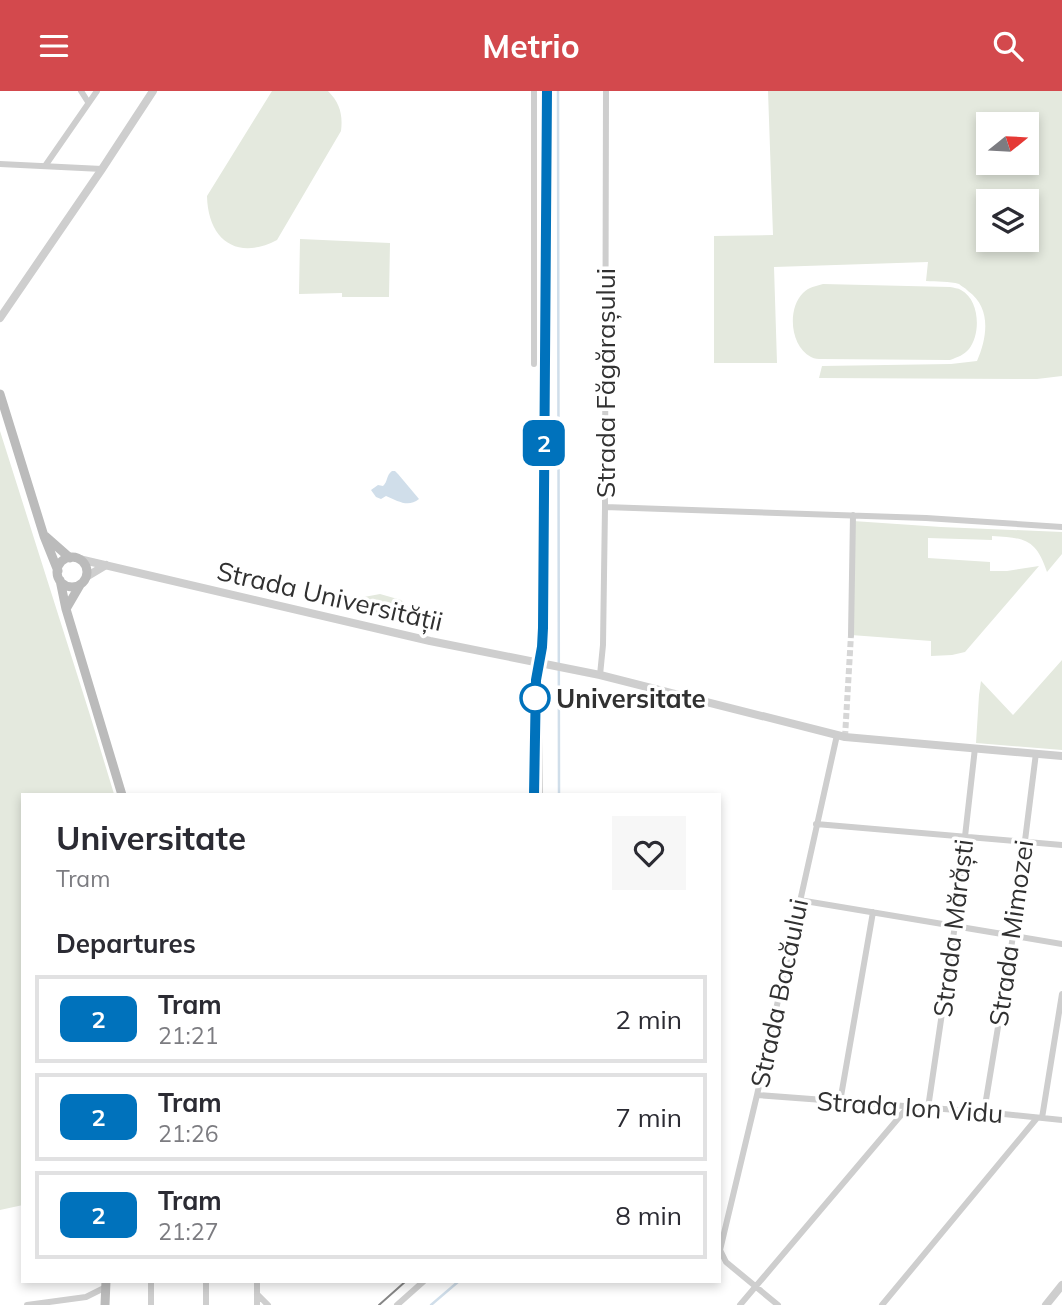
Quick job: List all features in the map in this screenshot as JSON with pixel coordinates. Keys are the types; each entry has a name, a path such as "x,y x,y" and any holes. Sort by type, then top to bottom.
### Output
{"main road":[{"path":"0,394 44,536 59,575 63,584 71,587 83,581"},
{"name":"Strada Universității","path":"44,536 75,558"},
{"path":"66,609 83,581 86,567 75,558 62,562 59,575 66,609 121,793"},
{"path":"105,1304 106,1284"}],"street":[{"path":"81,91 88,102"},
{"path":"45,166 97,91"},
{"path":"0,318 153,91"},
{"path":"534,91 534,364"},
{"name":"Strada Făgărașului","path":"600,675 603,645 605,507 606,91"},
{"path":"0,164 102,169"},
{"path":"605,507 853,515 1062,527"},
{"path":"851,635 853,515"},
{"name":"Strada Universității","path":"75,558 430,641 600,675 845,737 1062,755"},
{"path":"83,581 106,565"},
{"path":"540,793 542,663"},
{"name":"Strada Bacăului","path":"721,1246 837,735"},
{"name":"Strada Mărăști","path":"928,1108 955,925 975,748"},
{"name":"Strada Mimozei","path":"984,1112 1013,936 1036,753"},
{"path":"816,824 1062,845"},
{"path":"799,900 1062,944"},
{"path":"840,1102 873,912"},
{"path":"882,1305 1039,1118 1062,994"},
{"name":"Strada Ion Vidu","path":"757,1095 1062,1120"},
{"path":"740,1305 907,1108"},
{"path":"721,1252 726,1262 778,1305"},
{"path":"150,1305 151,1283"},
{"path":"206,1283 206,1305"},
{"path":"257,1283 257,1305"},
{"path":"397,1305 422,1283"},
{"path":"27,1305 86,1297 106,1284"},
{"path":"1046,1305 1062,1285"},
{"path":"257,1294 268,1305"},
{"path":"86,1297 105,1304"}],"shaded area":[{"path":"272,91 328,91 340,109 341,131 277,240 263,246 238,247 219,235 209,211 207,196"},
{"path":"768,91 1062,91 1062,376 1037,379 819,378 822,366 951,364 977,361 985,333 981,306 976,298 959,284 926,281 928,262 774,267 777,363 714,363 714,236 773,235"},
{"path":"300,239 390,243 389,297 342,297 342,293 299,294"},
{"path":"823,284 959,289 972,301 975,309 977,326 973,343 965,353 950,360 812,358 799,345 793,317 803,293"},
{"path":"0,431 114,793 21,793 21,1205 0,1210"},
{"path":"392,471 398,474 419,499 407,503 386,496 381,499 376,497 371,490 378,485 383,486"},
{"path":"853,521 1062,532 1062,554 1047,572 1038,553 1028,542 1021,540 992,536 992,540 928,538 928,558 990,562 990,571 1039,566 965,652 931,656 931,641 851,635"},
{"path":"380,594 401,600 408,607 392,619 377,617 364,597"},
{"path":"1062,660 1062,750 976,743 981,681 1013,715"}],"waterway":[{"path":"558,91 559,793"},
{"path":"431,1305 457,1283"}],"tunnel":[{"path":"845,737 851,635"}],"tram line":[{"path":"531,793 531,692 539,632 542,91"},
{"name":"2","path":"534,793 536,680 543,628 547,91"},
{"path":"379,1305 404,1283"}],"place":[{"name":"Universitate","path":"535,698"}]}
